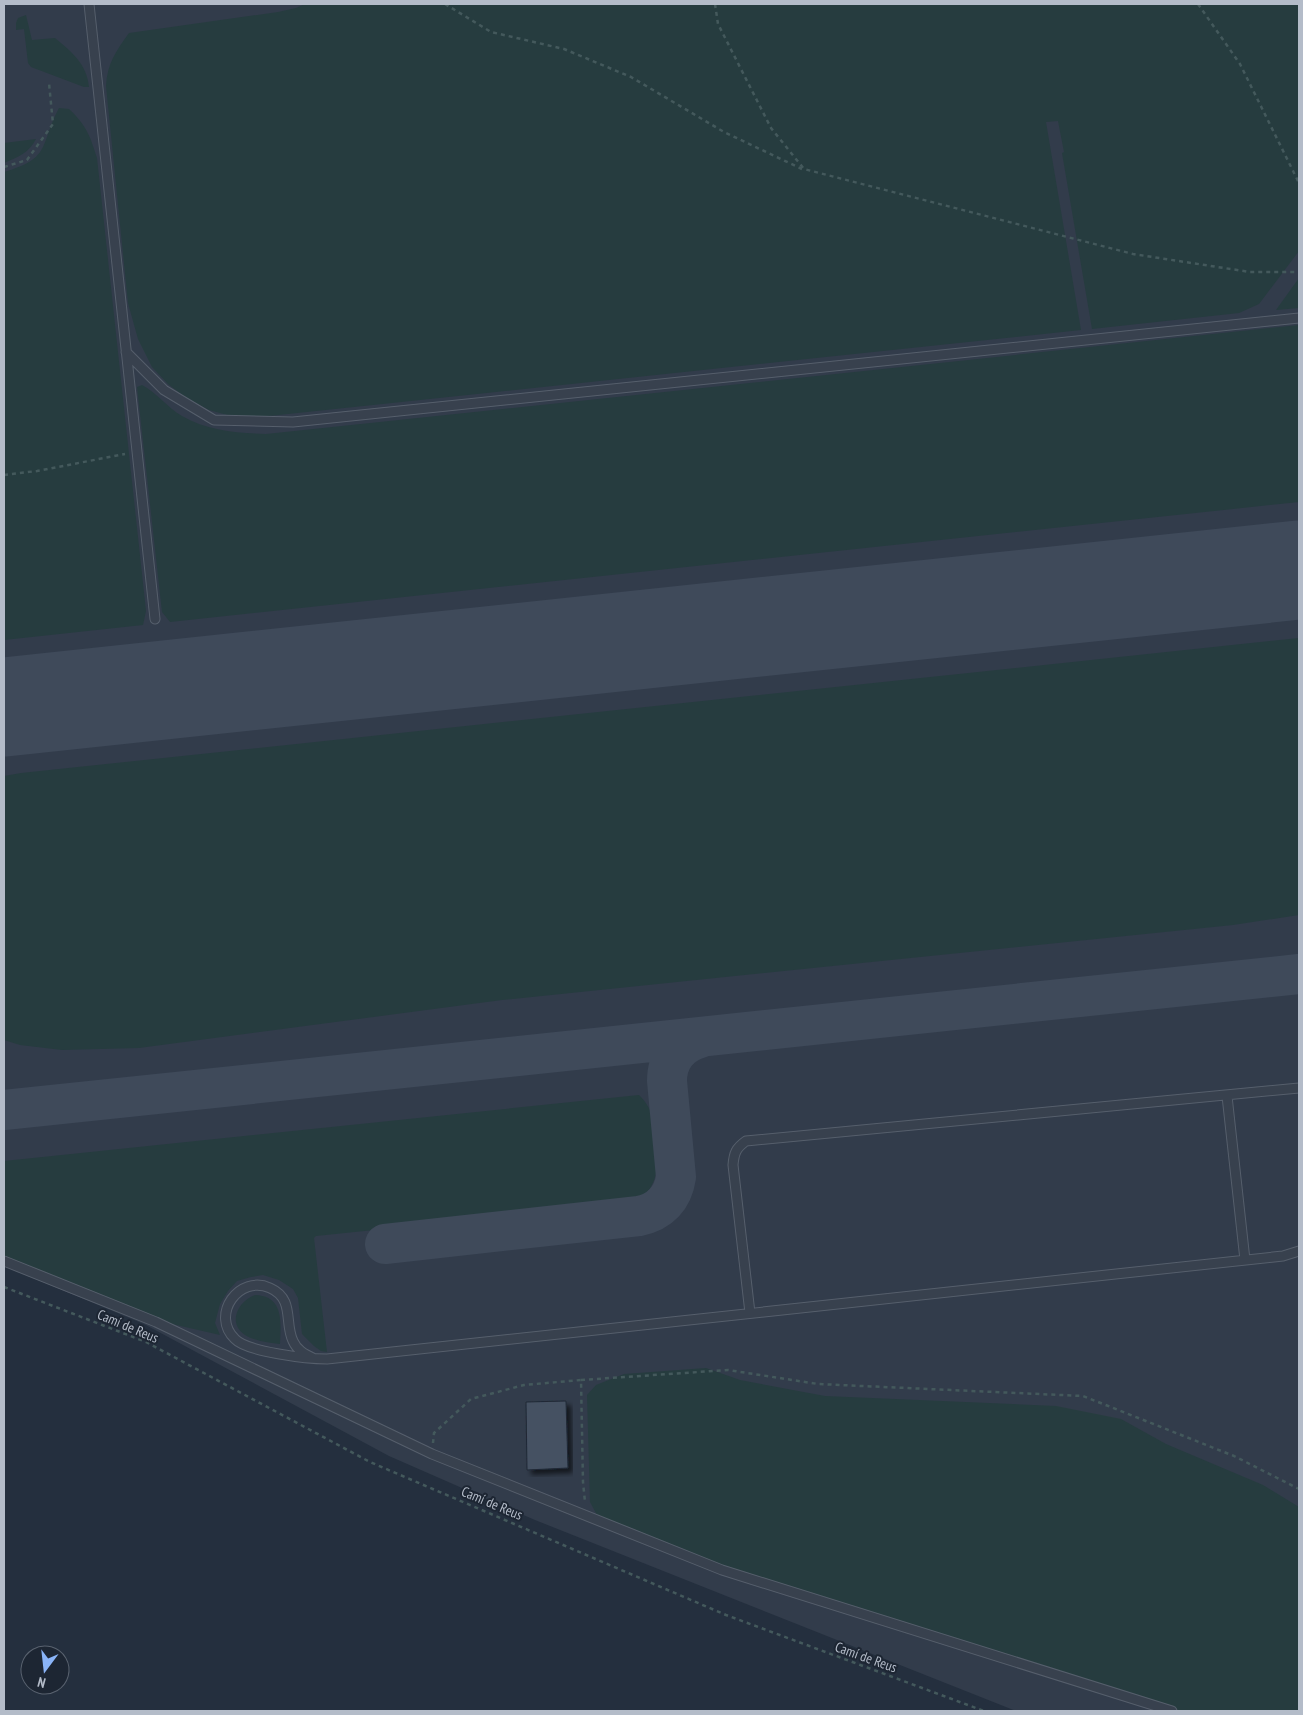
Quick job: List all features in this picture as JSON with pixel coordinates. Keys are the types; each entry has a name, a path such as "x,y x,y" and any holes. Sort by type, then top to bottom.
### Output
{"lane":[{"path":"89,4 154,619"},
{"path":"126,352 164,390 214,420 293,422 1299,318"},
{"path":"750,1313 733,1165 737,1147 746,1141 1299,1088"},
{"path":"1227,1096 1245,1260"},
{"path":"313,1358 302,1353 292,1340 285,1301 270,1288 251,1286 242,1289 228,1302 226,1312 227,1327 235,1340 244,1346 313,1358 327,1359 1283,1256 1299,1250"},
{"path":"4,1261 156,1322 432,1454 722,1570 1172,1711"}],"path":[{"path":"445,4 491,32 564,49 631,77 724,132 804,169 1133,254 1250,272 1299,272"},
{"path":"715,4 718,24 771,128 804,169"},
{"path":"1198,4 1240,64 1299,183"},
{"path":"4,166 28,160 53,124 49,83"},
{"path":"4,475 37,471 137,451"},
{"name":"Camí de Reus","path":"4,1287 146,1342 370,1462 726,1615 984,1711"},
{"path":"432,1454 434,1433 471,1399 524,1385 728,1370 818,1384 1083,1396 1234,1456 1299,1489"},
{"path":"582,1380 583,1482 586,1516"}],"shaded area":[{"path":"4,4 1299,4 1299,1711 1016,1711 535,1520 389,1456 144,1324 4,1266"}],"green space":[{"path":"305,4 1299,4 1299,251 1259,304 1239,313 1092,329 1058,121 1046,122 1081,330 269,416 231,416 209,410 185,397 168,384 152,367 138,339 128,303 106,86 108,71 113,58 129,33 278,12"},
{"path":"26,15 32,40 55,38 82,65 89,87 84,87 31,67 28,63 24,29 16,30 18,18"},
{"path":"59,108 69,109 84,126 97,158 146,611 143,625 4,640 4,172 19,167 37,156 42,149"},
{"path":"36,139 26,151 4,163 4,143"},
{"path":"1299,278 1299,308 1276,310"},
{"path":"1299,325 1299,502 170,622 162,612 137,387 142,385 177,413 202,425 244,433 266,434"},
{"path":"1299,638 1299,915 1233,925 502,1000 139,1048 62,1050 20,1045 4,1040 4,776"},
{"path":"639,1095 650,1110 653,1120 657,1168 652,1186 639,1199 628,1204 316,1236 314,1238 327,1352 321,1351 314,1346 302,1334 298,1298 293,1289 279,1280 263,1275 237,1281 228,1291 220,1304 215,1323 220,1335 159,1321 4,1256 4,1161"},
{"path":"255,1295 264,1296 276,1305 281,1327 280,1344 249,1337 237,1325 237,1313 240,1307"},
{"path":"706,1368 740,1380 825,1396 1056,1406 1121,1419 1166,1444 1263,1485 1299,1507 1299,1711 1181,1711 624,1534 598,1517 590,1502 587,1395 596,1385 624,1374"}],"building":[{"path":"566,1401 568,1468 527,1470 526,1402"}],"taxiway":[{"path":"4,1110 1299,974"},
{"path":"385,1244 639,1216 653,1211 669,1198 676,1177 667,1081 669,1066 680,1048 700,1038"}],"runway":[{"path":"4,707 1299,570"}]}
